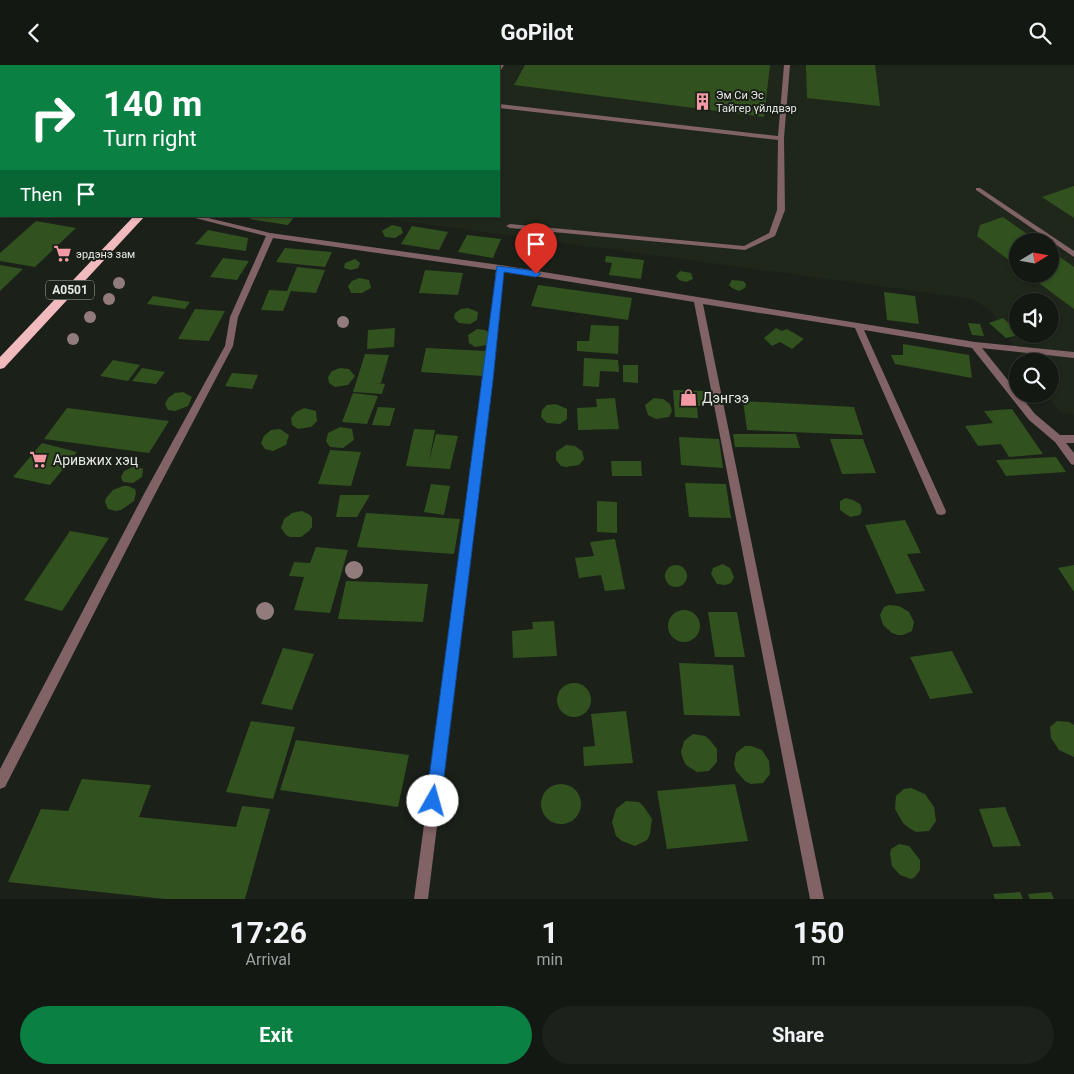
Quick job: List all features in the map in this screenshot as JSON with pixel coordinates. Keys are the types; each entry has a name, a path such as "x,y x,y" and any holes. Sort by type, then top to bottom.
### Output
{"highway":[{"name":"A0501","path":"0,365 139,217"}],"street":[{"path":"510,226 745,248 772,233 782,210 781,138 787,65"},
{"path":"500,106 781,138"},
{"path":"978,189 1074,255"},
{"path":"194,217 270,235 500,268 975,345 1074,355"},
{"path":"0,782 153,487 229,346 234,317 270,235"},
{"path":"421,899 488,380 500,268"},
{"path":"698,301 817,899"},
{"path":"858,326 941,511"},
{"path":"975,345 1032,417 1058,439 1074,461"},
{"path":"1058,439 1074,439"}],"shaded area":[{"path":"500,65 1074,65 1074,414 1060,412 1054,403 1059,403 1059,353 1020,353 1013,343 1059,343 1059,293 1009,293 1009,337 992,312 973,299 374,217 500,217"}],"building":[{"name":"Эм Си Эс Тайгер үйлдвэр","path":"525,65 770,65 764,117 514,85"},
{"path":"806,65 875,65 880,106 807,98"},
{"path":"1074,186 1074,218 1042,197"},
{"path":"251,217 294,217 288,225 250,219"},
{"path":"1003,217 1026,233 1009,233 1009,260 977,236 980,225"},
{"path":"36,221 76,228 35,267 0,261 0,253"},
{"path":"392,225 401,227 403,233 395,238 385,237 382,231"},
{"path":"412,226 448,232 439,250 401,244"},
{"path":"208,230 248,238 246,251 195,244"},
{"path":"467,235 501,239 493,258 458,252"},
{"path":"531,245 541,247 544,250 543,255 534,259 525,256 523,249"},
{"path":"285,248 332,252 325,267 276,262"},
{"path":"606,256 644,260 641,279 609,275 612,263 605,262"},
{"path":"1059,256 1074,267 1074,309 1059,298 1059,293 1053,293 1039,283 1059,283"},
{"path":"223,258 249,261 237,280 210,277"},
{"path":"355,259 360,263 358,268 351,270 344,268 345,263"},
{"path":"0,265 23,269 0,291"},
{"path":"297,267 325,270 316,293 291,291 283,311 261,310 269,290 287,291"},
{"path":"425,270 463,273 458,295 419,293"},
{"path":"680,271 691,273 693,279 686,282 679,280 676,276"},
{"path":"359,278 369,280 371,288 362,293 351,293 348,286 352,281"},
{"path":"732,280 743,281 746,284 745,288 739,291 732,288 729,285"},
{"path":"538,285 632,298 628,320 531,306"},
{"path":"884,292 915,296 919,324 887,320"},
{"path":"153,296 190,302 185,309 147,304"},
{"path":"468,308 478,312 477,320 470,324 459,323 454,318 455,313 461,309"},
{"path":"195,309 225,311 209,341 178,339"},
{"path":"1003,318 1009,323 1009,337 1006,338 989,323"},
{"path":"968,323 980,324 984,336 972,335"},
{"path":"591,325 619,326 618,354 577,351 577,341 589,341"},
{"path":"395,328 394,347 367,349 368,330"},
{"path":"776,328 782,331 787,329 804,339 792,349 780,342 772,346 764,338"},
{"path":"477,329 485,330 491,334 490,342 487,345 475,347 469,343 468,335"},
{"path":"903,344 969,355 972,378 895,364 891,355 903,355"},
{"path":"426,348 487,351 483,376 421,372"},
{"path":"365,354 389,355 381,383 376,383 385,384 382,394 353,392"},
{"path":"584,358 618,360 619,372 600,371 599,387 583,386"},
{"path":"113,360 140,365 128,381 100,376"},
{"path":"623,365 638,365 638,383 623,382"},
{"path":"142,368 165,372 156,384 132,381"},
{"path":"340,368 349,369 355,376 348,385 335,387 329,383 328,377 332,371"},
{"path":"232,373 258,375 252,389 225,386"},
{"path":"673,390 703,391 705,406 697,406 698,418 675,417"},
{"path":"183,392 192,397 188,406 175,411 168,410 165,404 168,398 175,393"},
{"path":"353,393 378,396 367,424 342,422"},
{"path":"615,398 619,429 578,430 577,408 597,407 596,399"},
{"path":"654,398 663,399 670,404 672,411 669,417 656,419 648,415 645,405"},
{"path":"743,401 854,407 863,435 747,430"},
{"path":"556,404 567,409 567,419 560,424 547,423 541,417 542,410 547,405"},
{"path":"378,407 395,408 390,426 372,425"},
{"path":"67,408 169,421 149,453 44,439"},
{"path":"304,408 316,411 317,421 311,427 298,429 292,425 291,418 296,412"},
{"path":"1012,409 1043,454 1009,457 1001,444 978,446 965,426 993,423 984,411"},
{"path":"340,427 352,429 354,440 343,448 330,447 326,441 328,433"},
{"path":"280,429 289,435 286,445 273,451 265,449 261,443 264,436 271,430"},
{"path":"414,429 435,430 429,461 436,434 458,436 450,469 406,466"},
{"path":"733,434 796,434 800,448 735,447"},
{"path":"679,437 719,439 723,468 681,465"},
{"path":"830,439 863,439 876,473 842,474"},
{"path":"42,443 77,452 50,485 13,477"},
{"path":"566,445 575,446 582,451 584,459 579,465 561,466 556,460 556,452"},
{"path":"330,450 361,452 351,486 318,484"},
{"path":"1056,457 1066,472 1006,476 996,460"},
{"path":"611,461 641,461 642,476 612,476"},
{"path":"135,466 143,469 142,477 133,483 123,482 121,477 124,471"},
{"path":"685,483 726,484 731,518 689,517"},
{"path":"431,484 450,486 444,515 424,512"},
{"path":"123,486 135,489 134,501 121,510 108,509 105,502 106,498 113,490"},
{"path":"340,495 370,495 357,517 336,517"},
{"path":"846,498 860,504 862,510 860,515 850,517 840,510 840,501"},
{"path":"597,501 617,502 617,533 597,532"},
{"path":"302,511 312,518 312,527 301,537 286,535 281,528 284,519 292,513"},
{"path":"366,513 460,519 454,554 357,547"},
{"path":"905,520 921,553 907,554 925,591 896,594 865,525"},
{"path":"70,531 109,538 62,611 24,600"},
{"path":"615,539 625,589 605,591 601,575 579,578 575,558 594,556 590,542"},
{"path":"316,547 348,550 330,613 294,610 304,577 289,576 294,562 310,563"},
{"path":"723,564 730,568 734,577 731,583 725,585 717,584 711,574 713,568"},
{"path":"676,565 684,568 687,576 684,584 676,587 668,584 665,576 668,568"},
{"path":"1074,565 1074,592 1058,568"},
{"path":"346,581 428,584 423,622 338,619"},
{"path":"889,605 899,606 909,612 914,622 912,631 898,635 892,633 883,625 880,615 884,607"},
{"path":"684,610 690,611 695,615 699,620 699,632 695,637 690,641 684,642 678,641 673,637 669,632 668,626 669,620 673,615 678,611"},
{"path":"708,612 737,612 745,657 715,657"},
{"path":"554,621 557,656 513,658 512,631 533,629 532,622"},
{"path":"283,648 314,654 292,710 261,704"},
{"path":"952,651 973,693 930,699 910,657"},
{"path":"679,663 733,665 740,716 684,715"},
{"path":"574,683 581,684 586,688 590,693 590,707 586,712 581,716 574,717 567,716 562,712 558,707 557,700 558,693 562,688 567,684"},
{"path":"626,711 633,763 584,766 583,747 595,746 591,714"},
{"path":"251,721 295,727 273,799 226,792"},
{"path":"1057,721 1069,722 1074,725 1074,757 1059,750 1051,738 1050,727"},
{"path":"693,734 705,736 717,749 717,762 709,771 697,772 686,765 683,759 681,752 684,741"},
{"path":"296,740 409,755 398,807 280,790"},
{"path":"745,746 762,750 769,761 770,774 763,783 751,784 745,781 736,771 734,764 736,753"},
{"path":"82,779 151,785 139,817 236,827 242,806 270,809 245,899 165,899 8,882 41,809 68,811"},
{"path":"565,784 572,787 578,793 581,804 580,812 572,821 565,824 557,824 550,821 542,812 541,800 544,793 553,785"},
{"path":"735,784 748,841 667,849 657,791"},
{"path":"911,788 925,794 934,807 936,821 929,831 916,832 909,828 903,823 895,809 896,796 904,789"},
{"path":"626,801 639,802 652,819 650,834 647,840 635,846 622,841 616,836 612,822 616,809"},
{"path":"1005,807 1021,846 993,847 979,809"},
{"path":"899,844 909,846 920,860 920,870 911,879 900,875 892,866 891,849"},
{"path":"1020,892 1023,899 995,899 993,894"},
{"path":"1051,892 1054,899 1030,899 1028,894"}],"place":[{"name":"Эм Си Эс Тайгер үйлдвэр","path":"702,101"},
{"name":"эрдэнэ зам","path":"62,254"},
{"name":"Дэнгээ","path":"688,398"},
{"name":"Аривжих хэц","path":"39,460"}],"route":[{"path":"433,801 496,317 500,268 536,274"}]}
